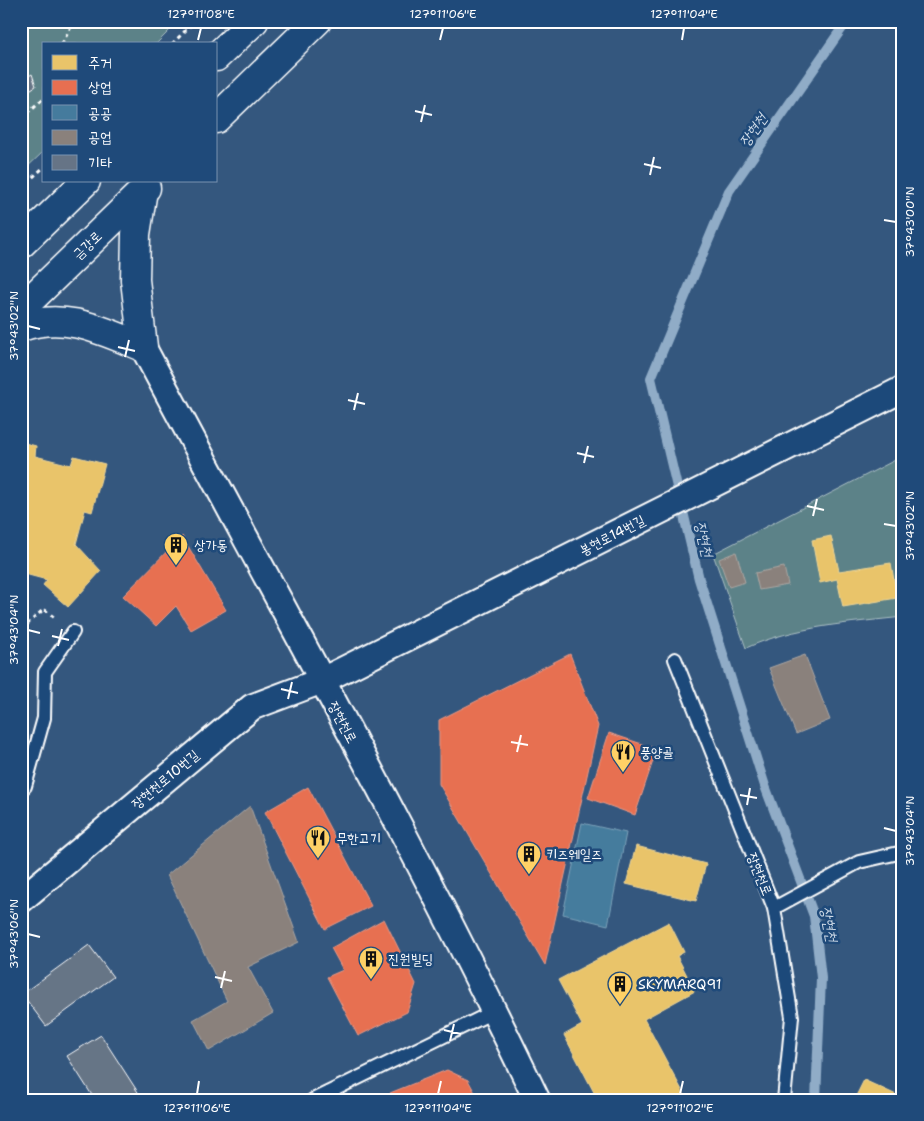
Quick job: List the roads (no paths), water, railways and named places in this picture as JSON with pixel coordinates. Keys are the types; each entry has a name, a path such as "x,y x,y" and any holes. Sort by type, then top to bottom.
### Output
{"main road":[{"path":"218,55 254,21"},
{"path":"218,117 317,21"},
{"path":"21,244 85,182"},
{"path":"21,327 37,321 79,322 143,347 135,280 136,234 148,186"},
{"name":"금강로","path":"21,309 148,186"}],"street":[{"name":"장현천로","path":"143,347 322,681 495,1011 537,1100"},
{"name":"봉현로14번길","path":"322,681 903,389"},
{"name":"장현천로10번길","path":"21,900 252,706 322,681"}],"lane":[{"path":"21,790 44,718 45,672 73,632"},
{"name":"장현천로","path":"675,659 774,908 792,1017 784,1100"},
{"path":"774,908 859,862 903,852"},
{"path":"313,1100 495,1011"}],"waterway":[{"name":"장현천","path":"816,1100 821,978 814,916 765,786 699,579 651,378 729,191 847,21"}],"place":[{"name":"상가동","path":"176,566"},
{"name":"풍양골","path":"623,773"},
{"name":"무한고기","path":"318,859"},
{"name":"키즈웨일즈","path":"529,875"},
{"name":"진원빌딩","path":"371,980"},
{"name":"SKYMARQ91","path":"620,1005"}]}
